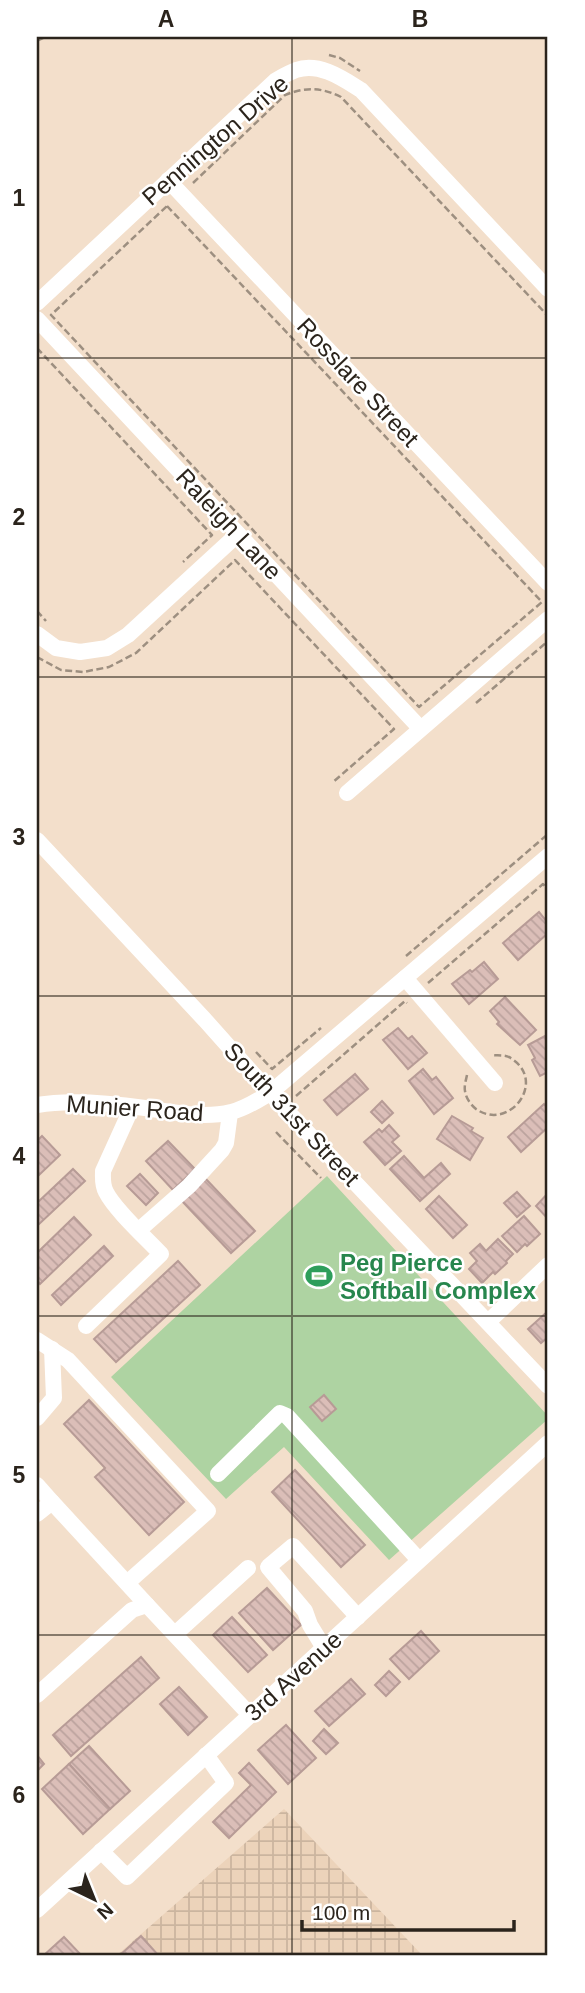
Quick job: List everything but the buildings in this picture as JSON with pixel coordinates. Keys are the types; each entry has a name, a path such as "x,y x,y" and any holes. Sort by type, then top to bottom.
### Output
{"street":[{"name":"Pennington Drive","path":"37,303 275,80 298,69 321,69 340,76 361,90 548,289"},
{"name":"Rosslare Street","path":"168,180 548,583"},
{"name":"Raleigh Lane","path":"37,319 420,729"},
{"path":"42,628 56,648 80,652 107,648 128,635 238,534"},
{"path":"347,793 548,619"},
{"name":"South 31st Street","path":"37,840 270,1093 548,1386"},
{"name":"Munier Road","path":"37,1105 53,1102 187,1114 230,1113 248,1106 270,1093 546,861"},
{"path":"405,978 495,1083"},
{"path":"86,1326 161,1254 113,1203 103,1181 103,1171 132,1107"},
{"path":"139,1230 189,1185 222,1150 226,1143 230,1113"},
{"path":"488,1322 548,1265"},
{"path":"37,1340 68,1360 208,1511 127,1583"},
{"path":"37,1418 54,1398 52,1349"},
{"path":"218,1474 280,1413 287,1416 419,1560"},
{"name":"3rd Avenue","path":"37,1910 548,1443"},
{"path":"37,1485 250,1715"},
{"path":"37,1514 52,1502"},
{"path":"324,1648 305,1611 268,1567 293,1546 358,1617"},
{"path":"175,1634 248,1568"},
{"path":"37,1695 132,1610 148,1605"},
{"path":"101,1851 127,1877 226,1783 206,1755"}],"path":[{"path":"37,41 45,37"},
{"path":"328,55 340,58 362,72"},
{"path":"192,183 285,95 300,89 329,91 341,97 548,316"},
{"path":"167,206 542,602 419,707 51,315 167,206"},
{"path":"37,348 212,535 181,564"},
{"path":"37,657 61,670 83,672 109,667 136,653 234,559 394,729 332,783"},
{"path":"37,611 42,628"},
{"path":"404,957 548,834"},
{"path":"253,1050 272,1069 323,1027"},
{"path":"276,1132 321,1178"}],"shaded area":[{"path":"284,1809 423,1956 116,1956"}],"green space":[{"name":"Peg Pierce Softball Complex","path":"327,1176 548,1416 548,1419 389,1560 284,1447 226,1499 111,1377"}],"place":[{"name":"Peg Pierce Softball Complex","path":"319,1276"}]}
